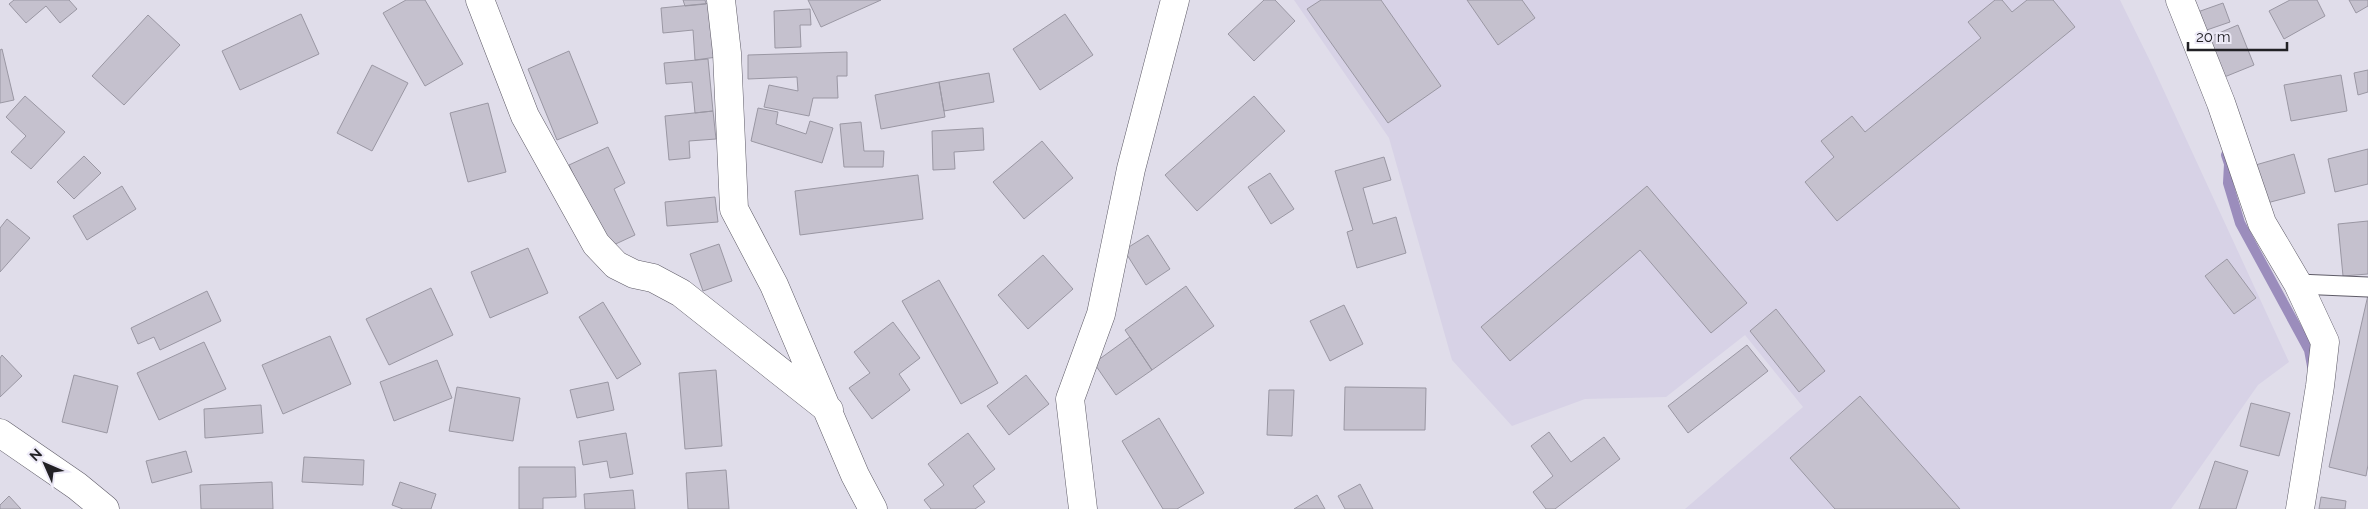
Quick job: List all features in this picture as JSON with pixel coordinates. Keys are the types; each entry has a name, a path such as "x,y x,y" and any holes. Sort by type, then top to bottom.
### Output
{"street":[{"path":"480,0 525,116 596,244 616,265 634,274 653,278 681,293 829,410"},
{"path":"721,0 727,53 734,209 774,285 829,410 855,475 873,509"},
{"path":"1083,509 1070,399 1101,314 1131,169 1175,0"},
{"path":"2180,0 2221,103 2262,223 2298,284 2324,342 2320,386 2300,509"},
{"path":"0,433 77,486 105,509"}],"lane":[{"path":"2298,284 2368,287"}],"shaded area":[{"path":"1294,0 2120,0 2289,362 2258,385 2171,509 1685,509 1803,407 1745,335 1666,397 1585,399 1512,426 1452,360 1389,138"}],"building":[{"path":"14,0 69,0 77,9 60,23 46,6 26,23 9,4"},
{"path":"406,0 425,0 463,64 425,86 383,13"},
{"path":"683,0 705,0 706,4 685,6"},
{"path":"808,0 881,0 821,27"},
{"path":"1264,0 1275,0 1295,21 1254,61 1228,34"},
{"path":"1321,0 1381,0 1441,86 1388,123 1307,9"},
{"path":"1467,0 1522,0 1535,18 1498,45"},
{"path":"1995,0 2002,0 2012,12 2027,0 2053,0 2075,27 1837,221 1805,182 1834,157 1821,141 1852,116 1865,132 1981,38 1968,22"},
{"path":"2290,0 2317,0 2325,16 2284,39 2269,11"},
{"path":"2349,0 2368,0 2368,6 2356,13"},
{"path":"712,3 717,57 695,60 693,30 663,33 661,8"},
{"path":"2223,3 2230,22 2198,33 2192,14"},
{"path":"810,9 811,25 800,25 801,47 775,48 774,11"},
{"path":"301,14 319,54 240,90 222,51"},
{"path":"1065,14 1093,55 1040,90 1013,49"},
{"path":"148,15 180,45 124,105 92,76"},
{"path":"2238,25 2254,65 2217,80 2200,41"},
{"path":"2,49 14,100 0,103 0,50"},
{"path":"569,51 598,123 557,140 528,69"},
{"path":"847,52 847,76 837,76 838,98 813,98 809,116 764,107 769,85 798,91 797,77 748,79 748,55"},
{"path":"708,59 713,111 695,113 692,82 666,84 664,63"},
{"path":"372,65 408,83 372,151 337,133"},
{"path":"2368,70 2368,92 2358,95 2354,73"},
{"path":"989,73 994,102 944,111 939,82"},
{"path":"2341,75 2347,111 2291,121 2284,85"},
{"path":"939,82 945,117 881,129 875,95"},
{"path":"25,96 65,132 31,169 11,152 26,136 6,117"},
{"path":"1254,96 1285,131 1197,211 1165,175"},
{"path":"488,103 506,172 468,182 450,113"},
{"path":"758,108 778,112 776,124 806,134 810,121 833,128 822,163 751,141"},
{"path":"713,111 716,139 689,141 690,158 669,160 665,116"},
{"path":"861,122 864,151 884,151 883,167 844,167 840,124"},
{"path":"983,128 984,150 954,152 955,169 933,170 932,131"},
{"path":"1042,141 1073,178 1024,219 993,182"},
{"path":"608,147 625,183 614,189 635,235 607,248 569,165"},
{"path":"2368,149 2368,184 2335,192 2328,159"},
{"path":"2294,154 2305,193 2263,204 2252,166"},
{"path":"84,156 101,173 74,199 57,182"},
{"path":"1384,157 1391,180 1363,188 1373,224 1396,217 1406,253 1357,268 1347,232 1353,230 1335,171"},
{"path":"1270,173 1294,209 1271,224 1248,187"},
{"path":"918,175 923,219 800,235 795,191"},
{"path":"122,186 136,209 87,240 73,216"},
{"path":"1647,186 1747,303 1711,333 1640,250 1510,361 1481,327"},
{"path":"715,197 718,222 667,226 665,202"},
{"path":"7,219 30,238 0,272 0,228"},
{"path":"2368,221 2368,274 2343,276 2338,224"},
{"path":"1148,235 1170,269 1146,285 1124,250"},
{"path":"719,244 732,281 703,291 690,254"},
{"path":"528,248 548,293 490,318 471,272"},
{"path":"1043,255 1073,289 1028,329 998,295"},
{"path":"2227,259 2256,298 2234,314 2205,276"},
{"path":"939,280 998,383 961,404 902,301"},
{"path":"1186,286 1214,326 1152,370 1125,330"},
{"path":"431,288 453,335 389,365 366,319"},
{"path":"207,291 221,321 160,350 154,337 138,344 131,328"},
{"path":"2368,295 2368,465 2366,476 2329,467"},
{"path":"603,302 641,364 617,379 579,317"},
{"path":"1344,305 1363,344 1330,361 1310,321"},
{"path":"1776,309 1825,371 1799,392 1750,331"},
{"path":"893,322 920,358 899,374 910,390 872,419 849,388 870,373 854,352"},
{"path":"330,336 351,384 283,414 262,365"},
{"path":"1130,337 1152,370 1116,395 1094,363"},
{"path":"204,342 226,389 159,420 137,373"},
{"path":"1747,345 1768,371 1688,433 1668,406"},
{"path":"2,355 22,376 0,397 0,358"},
{"path":"437,360 452,398 394,421 380,382"},
{"path":"716,370 722,446 685,449 679,373"},
{"path":"74,375 118,386 107,433 62,422"},
{"path":"1026,375 1049,404 1009,435 987,406"},
{"path":"608,382 614,410 577,418 570,390"},
{"path":"457,387 520,398 513,441 449,431"},
{"path":"1345,387 1426,388 1425,430 1344,430"},
{"path":"1269,390 1294,390 1292,436 1267,435"},
{"path":"1860,396 1960,509 1835,509 1790,458"},
{"path":"2251,403 2290,413 2279,456 2240,446"},
{"path":"261,405 263,433 205,438 204,409"},
{"path":"1159,418 1204,493 1177,509 1163,509 1122,441"},
{"path":"1549,432 1571,462 1604,437 1620,459 1555,509 1546,509 1533,492 1553,476 1531,446"},
{"path":"626,433 633,474 610,478 607,461 583,465 579,441"},
{"path":"968,433 995,469 973,486 985,502 975,509 931,509 924,500 944,485 928,464"},
{"path":"186,451 192,472 152,483 146,461"},
{"path":"304,457 364,460 363,485 302,482"},
{"path":"2215,461 2248,471 2236,509 2199,509"},
{"path":"519,467 575,467 576,497 543,498 543,509 519,509"},
{"path":"726,470 729,509 688,509 686,473"},
{"path":"272,482 273,509 201,509 200,485"},
{"path":"400,482 436,494 431,509 403,509 392,505"},
{"path":"1360,484 1373,509 1345,509 1338,496"},
{"path":"633,490 635,509 585,509 584,494"},
{"path":"1317,495 1325,509 1294,509"},
{"path":"9,496 21,509 0,509 0,505"},
{"path":"2321,497 2346,501 2345,509 2319,509"}],"waterway":[{"path":"2226,155 2229,164 2228,183 2240,223 2309,350 2312,366"}]}
